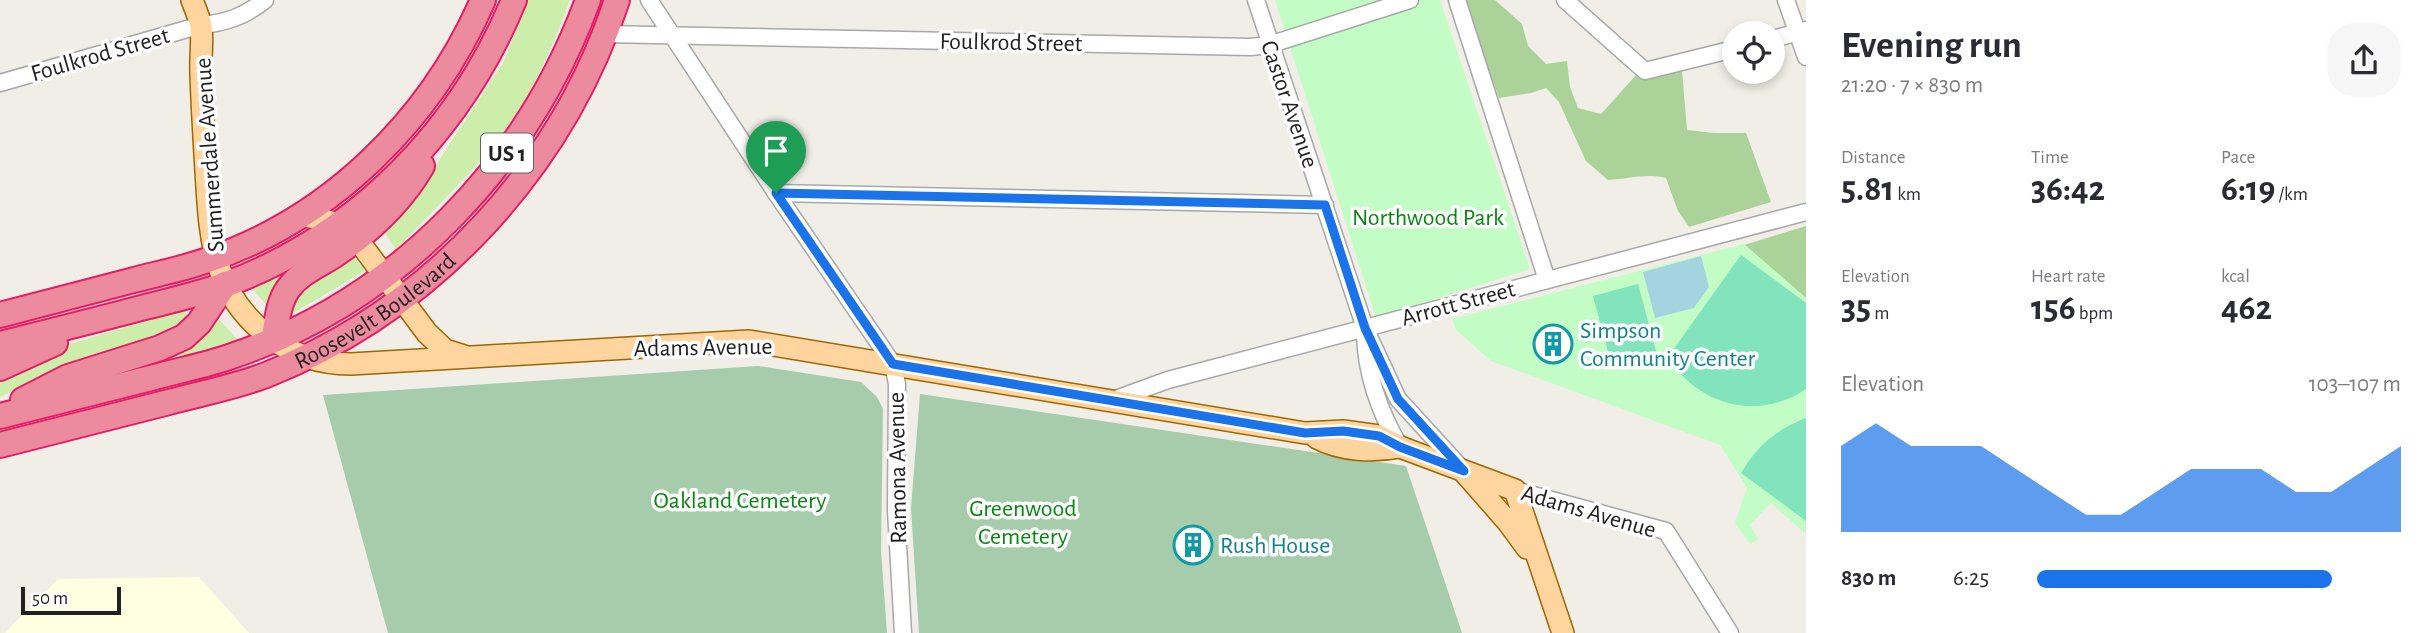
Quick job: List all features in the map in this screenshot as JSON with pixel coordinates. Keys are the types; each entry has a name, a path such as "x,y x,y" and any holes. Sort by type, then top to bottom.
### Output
{"highway":[{"path":"0,315 214,258 299,216 353,177 382,151 414,114 455,57 483,0"},
{"name":"US 1","path":"348,232 406,190 443,125 480,71 513,0"},
{"name":"Roosevelt Boulevard","path":"0,414 232,356 273,340 331,310 384,276 449,220 512,148 550,87 588,0"},
{"name":"Roosevelt Boulevard","path":"0,445 267,374 347,334 401,299 470,241 505,203 562,121 586,77 617,0"},
{"path":"0,344 225,284 348,232"},
{"path":"273,340 282,301 289,287 348,232"},
{"path":"0,414 68,377 172,344 199,323 225,284"},
{"path":"0,368 123,313"}],"main road":[{"name":"Summerdale Avenue","path":"192,0 201,25 209,230 214,258 225,284 246,315 273,340 304,357"},
{"path":"299,216 314,216 348,232 436,343 470,358"},
{"name":"Adams Avenue","path":"304,357 339,364 749,341 1305,433 1326,443 1376,452 1400,447 1515,490"},
{"name":"Castor Avenue","path":"1464,471 1508,522 1543,574"},
{"name":"Castor Avenue","path":"1515,490 1563,633"}],"street":[{"name":"Foulkrod Street","path":"0,83 201,25 230,21 265,0"},
{"name":"Ramona Avenue","path":"649,0 893,364 897,384 895,510 904,633"},
{"name":"Castor Avenue","path":"1256,0 1365,328 1398,399 1464,471"},
{"name":"Foulkrod Street","path":"605,34 1251,47 1269,45 1410,0"},
{"path":"1457,0 1547,280"},
{"path":"1565,0 1645,71 1722,51"},
{"path":"1786,0 1802,31 1806,57"},
{"path":"1785,36 1802,31"},
{"path":"776,193 1325,205"},
{"name":"Arrott Street","path":"1112,400 1168,380 1806,212"},
{"name":"Castor Avenue","path":"1365,328 1366,355 1384,421 1400,447"},
{"name":"Adams Avenue","path":"1515,490 1666,531 1730,633"}],"shaded area":[{"path":"199,577 249,633 5,633 58,579"}],"green space":[{"path":"528,0 570,0 549,53 530,91 510,123 480,161 396,250 383,230 425,182 504,61"},
{"name":"Northwood Park","path":"1275,0 1440,0 1530,269 1376,318"},
{"path":"1463,0 1495,0 1522,24 1528,46 1546,64 1567,61 1570,87 1578,108 1601,114 1637,74 1682,70 1687,130 1746,133 1771,202 1689,227 1678,211 1666,178 1644,176 1608,180 1586,161 1559,102 1546,88 1499,98"},
{"path":"1806,226 1806,298 1744,245"},
{"path":"332,240 269,308 250,286"},
{"path":"1744,244 1806,298 1806,534 1771,503 1750,525 1758,539 1750,544 1735,523 1747,488 1720,445 1491,361 1456,330 1452,319"},
{"path":"349,251 365,271 285,318 288,297"},
{"path":"1741,255 1806,303 1806,389 1768,405 1749,406 1712,397 1695,387 1668,357"},
{"path":"1638,284 1656,351 1611,363 1593,296"},
{"path":"185,310 187,316 165,335 91,355 0,397 0,376 62,346"},
{"path":"216,316 238,340 228,345 99,379"},
{"name":"Oakland Cemetery","path":"758,366 861,382 877,397 883,409 881,551 887,633 388,633 323,395"},
{"name":"Greenwood Cemetery","path":"920,394 1406,466 1462,633 919,633 911,508"},
{"path":"1806,418 1806,521 1741,473 1769,440 1786,427"}],"water":[{"path":"1701,256 1709,287 1694,308 1655,318 1643,272"}],"place":[{"name":"Simpson Community Center","path":"1553,344"},
{"name":"Rush House","path":"1193,545"}],"route":[{"path":"776,193 1325,205 1365,328 1398,399 1464,471 1400,447 1379,436 1343,431 1305,433 893,364 776,193"}]}
